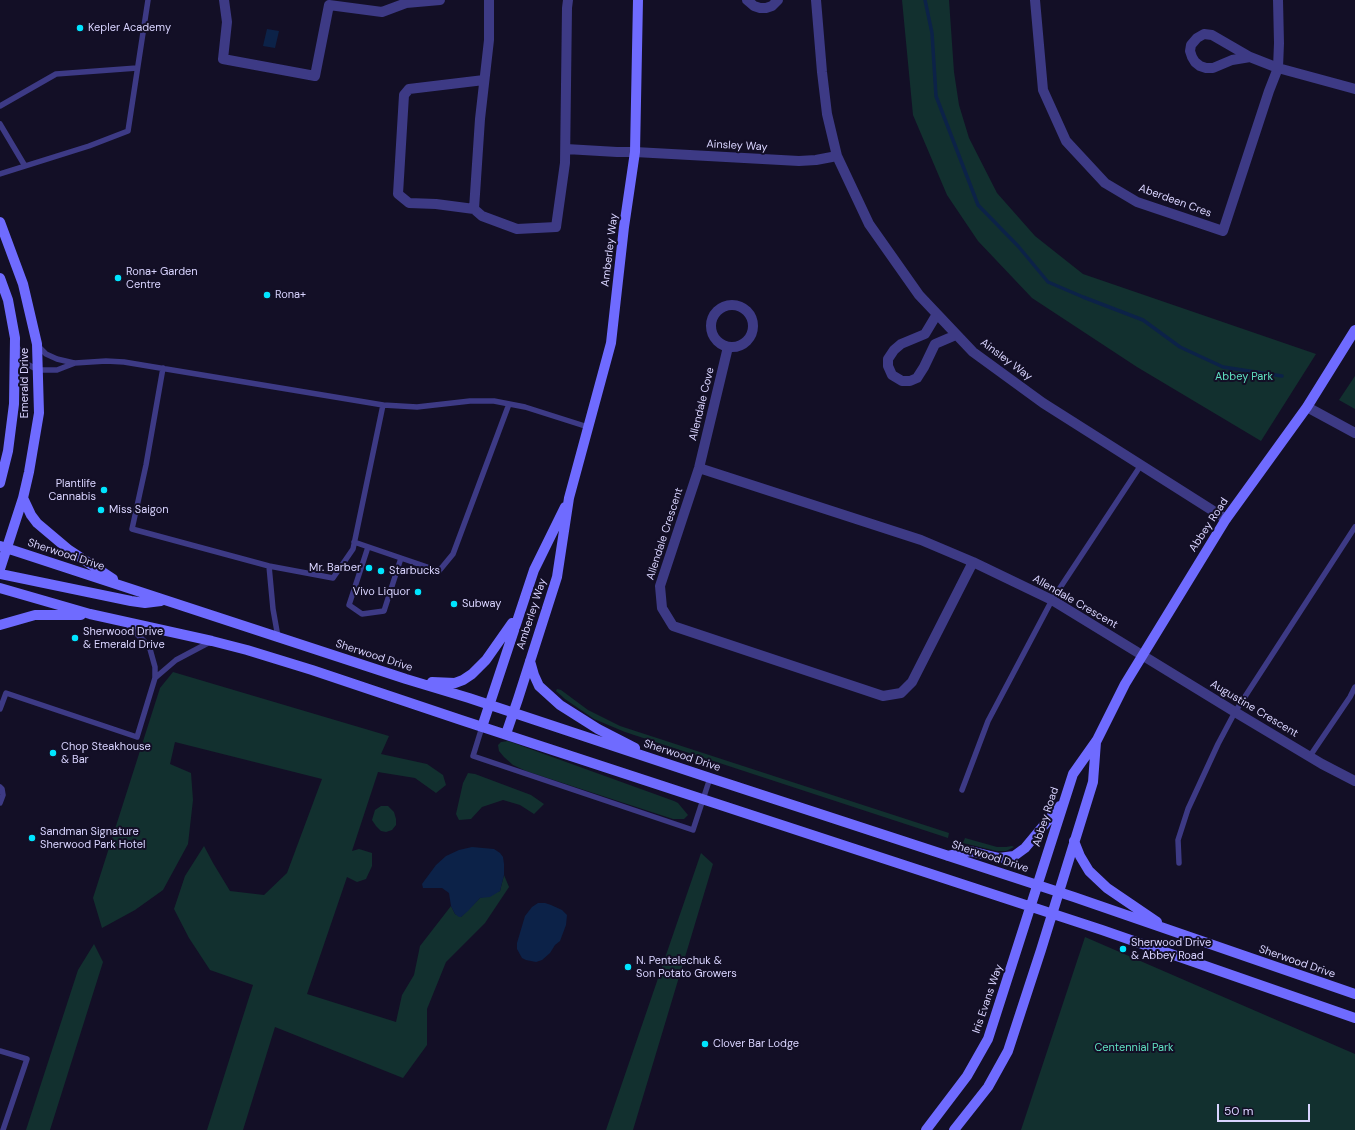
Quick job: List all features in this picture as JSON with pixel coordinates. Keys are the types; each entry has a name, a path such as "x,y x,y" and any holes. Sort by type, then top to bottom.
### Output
{"main road":[{"name":"Amberley Way","path":"506,734 557,577 569,498 611,343 624,227 635,152 638,0"},
{"name":"Emerald Drive","path":"0,222 23,284 37,344 39,413 23,498 3,549 0,569"},
{"name":"Emerald Drive","path":"0,278 8,300 14,338 14,404 8,452 0,483"},
{"name":"Abbey Road","path":"1031,907 1063,801 1073,774 1097,740 1125,684 1226,519 1307,407 1355,330"},
{"path":"0,454 14,404"},
{"path":"23,498 36,523 69,550 125,587"},
{"name":"Amberley Way","path":"482,726 534,570 569,498"},
{"name":"Sherwood Drive","path":"3,549 490,705 1059,892 1355,994"},
{"path":"0,574 131,601 145,603 166,600"},
{"path":"0,588 90,614 247,650 320,672 1052,914 1355,1018"},
{"path":"406,679 443,683 455,683 463,680 472,674 486,660 505,635 522,606"},
{"path":"0,625 35,615 90,614"},
{"path":"530,660 539,686 560,705 619,740 668,764"},
{"name":"Abbey Road","path":"1052,914 1093,782 1097,740"},
{"path":"947,856 970,851 999,858 1014,856 1025,848 1063,801"},
{"path":"1074,841 1080,856 1089,871 1107,888 1170,930"},
{"name":"Iris Evans Way","path":"926,1130 967,1076 988,1039 1031,907"},
{"path":"954,1130 988,1087 1008,1051 1052,914"}],"street":[{"path":"224,0 227,22 223,59 315,76 329,5 382,12 406,1 440,0"},
{"path":"474,209 484,80 489,40 489,0"},
{"path":"484,80 409,89 404,95 398,194 408,203 436,204 474,209 482,216 517,229 556,228 566,149 568,0"},
{"path":"747,0 754,6 760,8 772,6 778,0"},
{"name":"Ainsley Way","path":"816,0 822,72 828,114 837,156 870,224 919,295 974,352 1043,403 1226,519"},
{"name":"Aberdeen Cres","path":"1035,0 1043,90 1066,141 1105,183 1137,202 1223,231 1278,68 1278,0"},
{"path":"1250,57 1232,60 1213,68 1206,68 1195,62 1190,51 1194,40 1204,34 1212,35 1250,57 1278,68 1355,89"},
{"name":"Ainsley Way","path":"566,149 799,161 816,160 837,156"},
{"path":"732,304 745,309 750,315 753,328 751,335 742,345 728,347 721,345 716,340 710,327 714,314 725,305 732,304"},
{"path":"937,314 925,334 901,344 894,350 888,359 888,366 892,375 902,381 910,381 917,378 935,344 956,335"},
{"name":"Allendale Cove","path":"699,468 728,347"},
{"path":"1307,407 1355,433"},
{"name":"Allendale Crescent","path":"973,562 912,682 901,694 883,696 673,626 662,608 660,586 699,468 921,540 973,562 1052,600 1142,656"},
{"name":"Augustine Crescent","path":"1142,656 1235,712 1355,781"}],"lane":[{"path":"0,174 89,146 128,131 148,0"},
{"path":"0,106 56,74 137,68"},
{"path":"0,124 25,166"},
{"path":"14,338 21,357 27,364 38,370 57,370 75,363"},
{"path":"37,344 46,354 57,359 75,363 106,361 124,362 383,405 417,406 470,401 494,401 525,406 588,427"},
{"path":"163,368 146,465 132,529 269,566 333,578 352,549 383,405"},
{"path":"354,542 439,571 453,554 509,404"},
{"path":"962,790 988,721 1052,600 1141,465"},
{"path":"1179,863 1178,840 1188,809 1218,744 1235,712 1355,527"},
{"path":"368,547 349,605 362,614 384,611 401,558"},
{"path":"269,566 273,609 278,637"},
{"path":"0,709 6,693 137,737 155,678 154,659 144,641 125,622"},
{"path":"155,678 176,660 212,641"},
{"path":"1310,756 1350,697 1355,686"},
{"path":"482,726 472,756 693,830 710,778"},
{"path":"0,786 3,795 0,803"},
{"path":"0,1051 27,1059 3,1130"}],"green space":[{"name":"Abbey Park","path":"902,0 949,0 954,72 959,105 969,138 997,193 1035,236 1083,274 1316,354 1261,441 1137,367 1032,298 978,241 947,195 913,115"},
{"path":"1355,376 1355,409 1339,400"},
{"path":"173,672 389,736 381,754 427,764 443,775 446,785 436,793 415,778 378,772 352,851 359,849 372,853 372,866 366,879 357,882 347,877 307,994 396,1022 402,995 414,975 420,946 451,906 455,914 461,917 480,898 500,891 504,875 509,887 485,923 446,962 427,1009 427,1045 403,1078 275,1027 243,1130 207,1130 253,985 210,970 189,938 174,909 185,876 204,846 230,891 264,895 287,873 322,779 175,742 170,764 191,773 193,800 188,844 163,890 135,910 102,928 93,898 160,688"},
{"path":"557,689 561,690 588,710 620,726 949,833 948,838 625,732 594,719 565,699 556,691"},
{"path":"508,741 674,801 678,803 688,815 684,819 673,819 526,771 513,765 499,751 498,745 501,742"},
{"path":"468,773 475,774 531,795 544,804 534,814 520,805 503,800 482,807 471,819 459,820 456,814 463,783"},
{"path":"381,806 388,806 394,812 396,819 396,825 392,830 386,832 381,831 372,820 375,810"},
{"path":"965,838 997,847 1014,847 1006,851 997,851 963,843"},
{"path":"701,853 713,864 633,1130 606,1130"},
{"name":"Centennial Park","path":"1085,937 1355,1054 1355,1130 1021,1130"},
{"path":"94,944 103,962 50,1130 26,1130 78,970"}],"water":[{"path":"267,29 279,31 275,48 263,46"},
{"path":"472,847 494,849 500,853 503,857 504,875 500,891 490,897 480,898 468,911 459,917 455,914 451,906 449,893 442,888 423,888 422,884 436,865 446,856 459,850"},
{"path":"538,903 551,905 562,910 567,915 566,925 560,941 542,960 536,962 522,958 517,949 517,943 525,916 532,907"}],"waterway":[{"path":"925,0 932,33 936,96 978,205 1018,246 1048,282 1143,320 1180,347 1223,367 1282,376"}],"place":[{"name":"Kepler Academy","path":"80,28"},
{"name":"Rona+ Garden Centre","path":"118,278"},
{"name":"Rona+","path":"267,295"},
{"name":"Plantlife Cannabis","path":"104,490"},
{"name":"Miss Saigon","path":"101,510"},
{"name":"Mr. Barber","path":"369,568"},
{"name":"Starbucks","path":"381,571"},
{"name":"Vivo Liquor","path":"418,592"},
{"name":"Subway","path":"454,604"},
{"name":"Sherwood Drive & Emerald Drive","path":"75,638"},
{"name":"Chop Steakhouse & Bar","path":"53,753"},
{"name":"Sandman Signature Sherwood Park Hotel","path":"32,838"},
{"name":"Sherwood Drive & Abbey Road","path":"1123,949"},
{"name":"N. Pentelechuk & Son Potato Growers","path":"628,967"},
{"name":"Clover Bar Lodge","path":"705,1044"}]}
